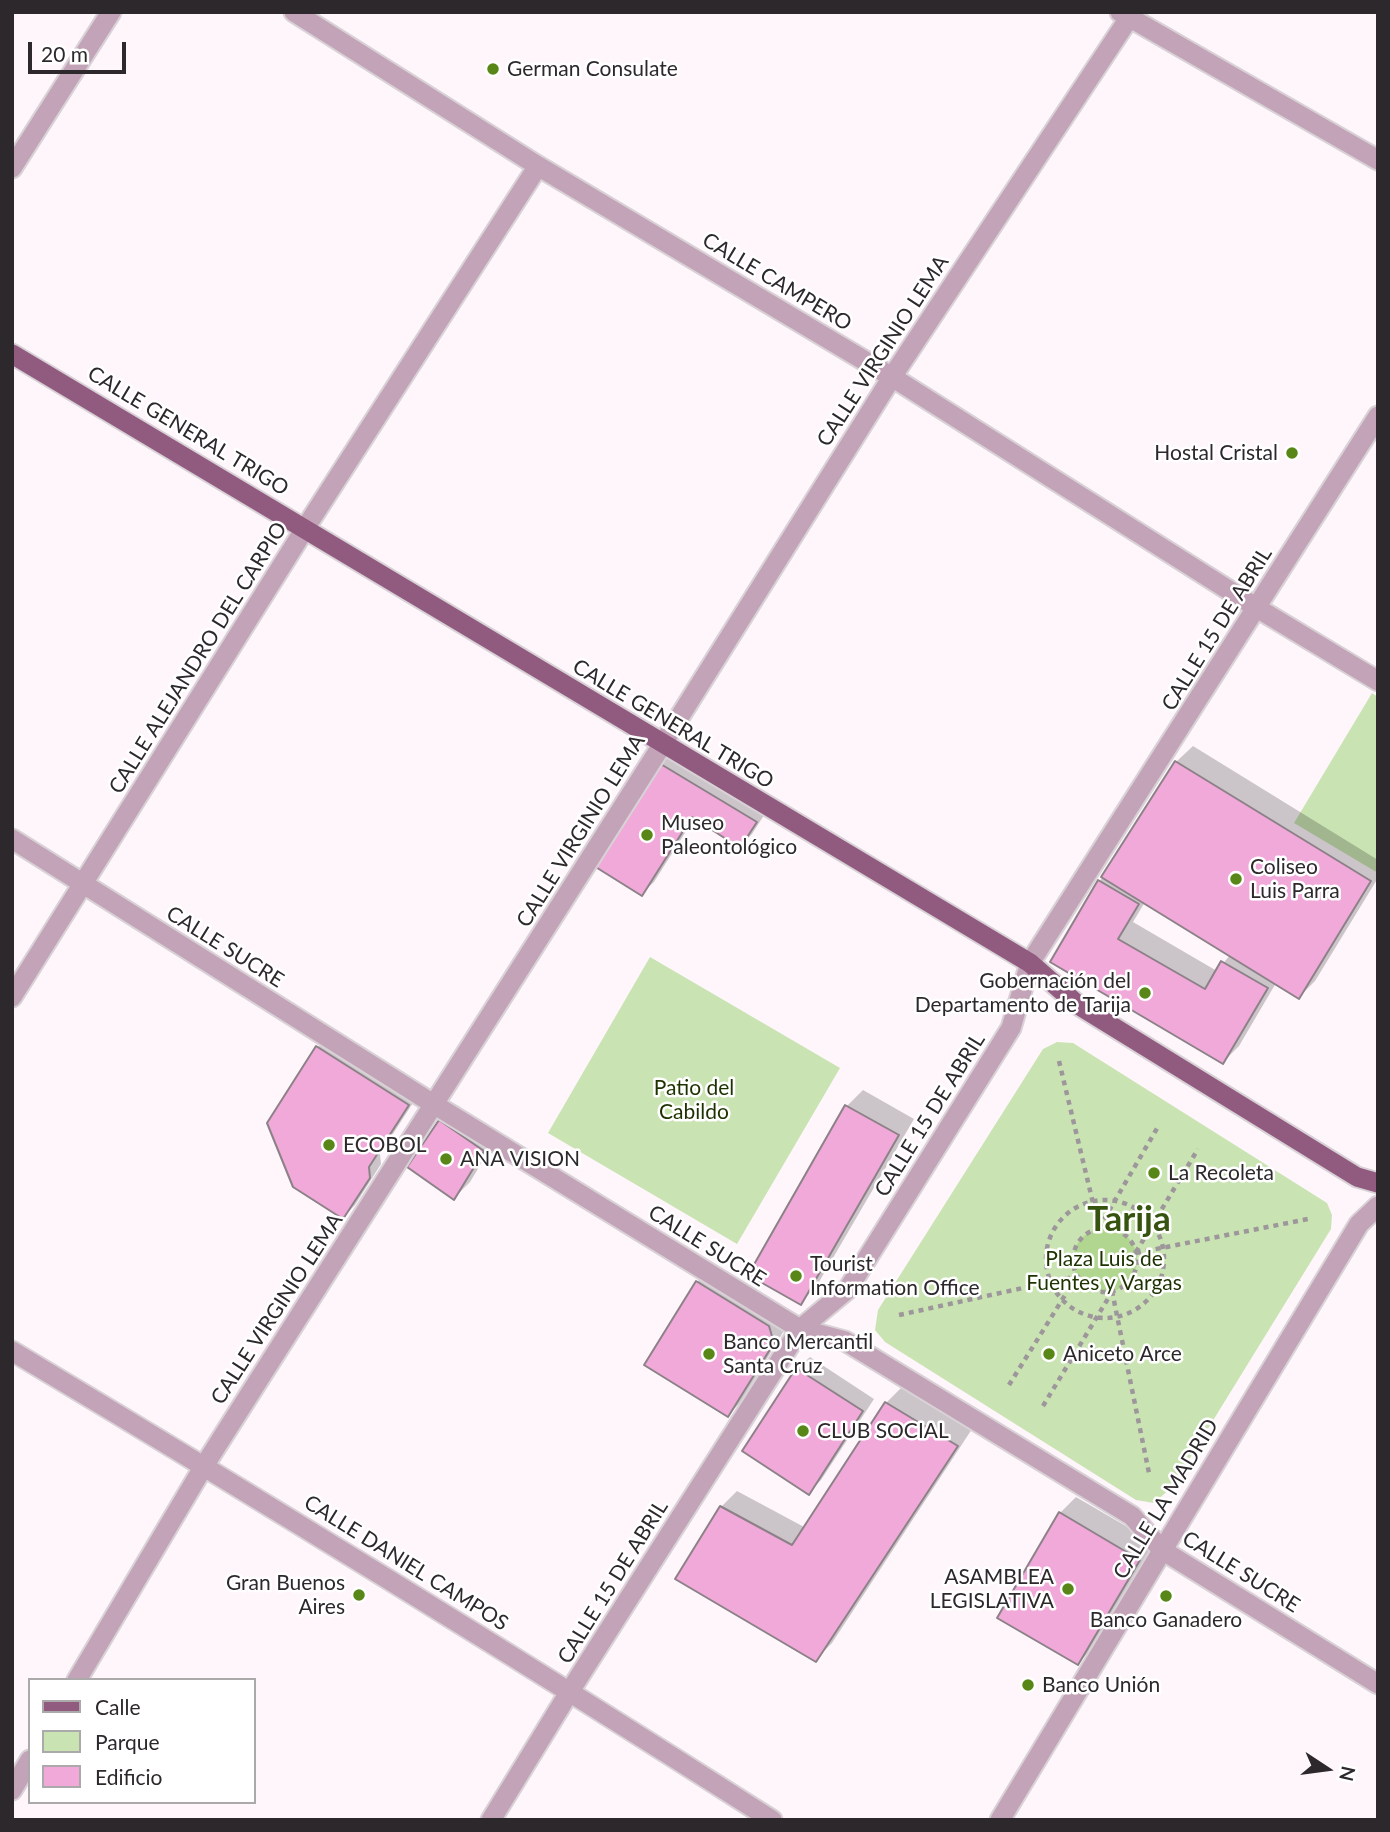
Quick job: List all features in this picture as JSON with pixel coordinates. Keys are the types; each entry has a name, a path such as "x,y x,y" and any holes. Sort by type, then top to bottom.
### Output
{"main road":[{"name":"CALLE GENERAL TRIGO","path":"12,354 306,527 662,745 1030,963 1078,1005 1357,1177 1378,1183"}],"street":[{"path":"12,167 111,12"},
{"name":"CALLE CAMPERO","path":"294,12 538,166 892,377 1257,608 1378,681"},
{"path":"1128,14 1378,160"},
{"name":"CALLE VIRGINIO LEMA","path":"78,1678 204,1466 435,1105 892,377 1128,14"},
{"name":"CALLE ALEJANDRO DEL CARPIO","path":"12,998 306,527 538,166"},
{"name":"CALLE 15 DE ABRIL","path":"491,1820 800,1329 848,1289 855,1278 1011,1028 1030,963 1378,416"},
{"name":"CALLE SUCRE","path":"12,839 435,1105 800,1329 845,1341 1121,1509 1132,1516 1162,1550 1378,1684"},
{"name":"CALLE LA MADRID","path":"1000,1820 1359,1224 1378,1206"},
{"name":"CALLE DANIEL CAMPOS","path":"12,1351 204,1466 772,1820"},
{"path":"12,1790 28,1763"}],"path":[{"path":"1059,1061 1099,1228"},
{"path":"1099,1228 1118,1230 1133,1244 1136,1253 1134,1272 1121,1287 1112,1291 1093,1289 1084,1284 1074,1266 1076,1247 1082,1238 1099,1228 1159,1125"},
{"path":"1136,1253 1198,1149"},
{"path":"1093,1200 1115,1200 1142,1213 1153,1224 1163,1248 1164,1266 1159,1284 1149,1299 1135,1311 1118,1318 1096,1318 1077,1312 1062,1301 1049,1282 1045,1265 1046,1247 1052,1231 1062,1217 1076,1207 1093,1200"},
{"path":"1136,1253 1308,1219"},
{"path":"899,1315 1078,1276"},
{"path":"1009,1385 1078,1276"},
{"path":"1112,1291 1149,1473"},
{"path":"1043,1406 1112,1291"}],"green space":[{"path":"1372,693 1378,697 1378,873 1294,823"},
{"name":"Patio del Cabildo","path":"650,957 840,1068 737,1244 548,1133"},
{"name":"Plaza Luis de Fuentes y Vargas","path":"1057,1042 1073,1043 1327,1203 1332,1215 1331,1229 1172,1487 1154,1503 1136,1500 885,1342 875,1330 878,1310 1043,1049"}],"shaded area":[{"path":"1105,1228 1123,1234 1131,1242 1137,1260 1131,1278 1123,1286 1105,1292 1087,1286 1079,1278 1073,1260 1079,1242 1087,1234"}],"building":[{"name":"Coliseo Luis Parra","path":"1175,761 1371,881 1299,999 1101,877"},
{"name":"Museo Paleontológico","path":"659,763 757,822 740,848 692,817 642,896 594,866"},
{"path":"1098,880 1139,904 1118,939 1205,989 1221,961 1268,988 1223,1064 1050,962"},
{"name":"ECOBOL","path":"316,1046 409,1105 369,1167 370,1178 343,1219 293,1187 267,1123"},
{"path":"845,1105 899,1135 801,1305 748,1275"},
{"name":"ANA VISION","path":"439,1120 484,1151 454,1200 407,1167"},
{"name":"Banco Mercantil Santa Cruz","path":"696,1281 769,1326 774,1343 728,1417 644,1365"},
{"name":"CLUB SOCIAL","path":"796,1368 863,1411 809,1495 742,1451"},
{"path":"885,1402 958,1446 816,1662 675,1579 720,1506 792,1545"},
{"name":"ASAMBLEA LEGISLATIVA","path":"1059,1512 1140,1560 1078,1665 997,1618"}],"place":[{"name":"German Consulate","path":"493,69"},
{"name":"Hostal Cristal","path":"1292,453"},
{"name":"Museo Paleontológico","path":"647,835"},
{"name":"Coliseo Luis Parra","path":"1236,879"},
{"name":"Gobernación del Departamento de Tarija","path":"1145,993"},
{"name":"ECOBOL","path":"329,1145"},
{"name":"ANA VISION","path":"446,1159"},
{"name":"La Recoleta","path":"1154,1173"},
{"name":"Tourist Information Office","path":"796,1276"},
{"name":"Banco Mercantil Santa Cruz","path":"709,1354"},
{"name":"Aniceto Arce","path":"1049,1354"},
{"name":"CLUB SOCIAL","path":"803,1431"},
{"name":"ASAMBLEA LEGISLATIVA","path":"1068,1589"},
{"name":"Gran Buenos Aires","path":"359,1595"},
{"name":"Banco Ganadero","path":"1166,1596"},
{"name":"Banco Unión","path":"1028,1685"}],"district":[{"name":"Tarija","path":"1129,1220"}]}
